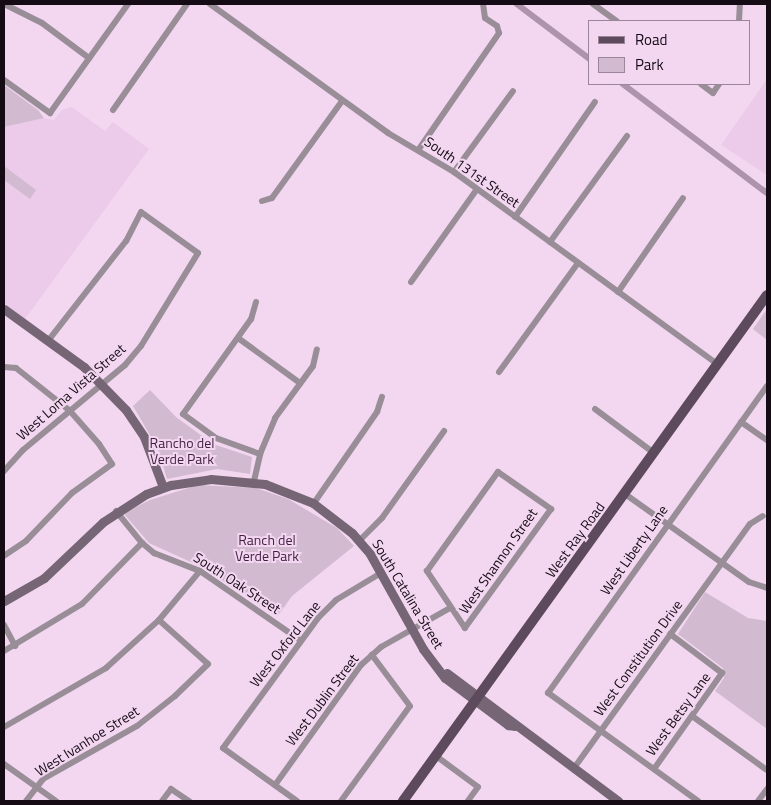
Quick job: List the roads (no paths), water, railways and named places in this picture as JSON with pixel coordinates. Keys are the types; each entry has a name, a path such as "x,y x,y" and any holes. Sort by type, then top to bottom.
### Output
{"main road":[{"name":"West Ray Road","path":"404,801 767,295"}],"street":[{"path":"4,4 42,23 89,58"},
{"path":"4,80 50,113 128,4"},
{"path":"113,110 187,4"},
{"name":"South 131st Street","path":"210,4 388,133 419,149 454,172 717,364"},
{"path":"419,149 499,33 497,26 483,13 483,4"},
{"path":"593,4 615,20"},
{"path":"601,10 606,4"},
{"path":"739,20 740,4"},
{"path":"702,85 713,93 718,85"},
{"path":"454,172 513,91"},
{"path":"262,201 272,198 342,101"},
{"path":"515,217 595,102"},
{"path":"550,242 627,136"},
{"path":"410,282 477,189"},
{"path":"618,292 683,198"},
{"name":"West Loma Vista Street","path":"4,471 23,450 102,384 141,346 198,253 141,212 126,241 48,341"},
{"path":"499,372 578,263"},
{"path":"256,302 251,319 183,414 216,438 260,454"},
{"path":"4,308 102,384 140,430 163,487"},
{"path":"238,338 300,383"},
{"path":"254,481 260,454 275,418 313,366 317,348"},
{"path":"4,367 16,368 70,410 100,444 112,464 72,493 26,541 4,556"},
{"name":"West Liberty Lane","path":"601,731 548,693 767,386"},
{"path":"314,504 377,412 382,397"},
{"path":"595,409 654,453"},
{"path":"742,422 767,440"},
{"path":"359,541 382,518 444,431"},
{"name":"West Shannon Street","path":"498,472 551,509 465,628 450,608 427,571 498,472"},
{"name":"South Catalina Street","path":"4,601 50,574 116,511 163,487 211,479 254,481 279,487 314,504 359,541 381,574 423,649 442,671 477,699 511,719 515,726 618,801"},
{"path":"625,494 749,582 767,588"},
{"name":"South Oak Street","path":"116,511 142,543 154,553 200,571 300,640"},
{"name":"West Constitution Drive","path":"574,768 750,524 763,516"},
{"path":"4,651 82,604 142,543"},
{"path":"4,727 106,668 159,620 200,571"},
{"name":"West Oxford Lane","path":"275,785 223,748 300,640 336,600 381,574"},
{"name":"West Dublin Street","path":"275,785 372,654 450,608"},
{"name":"West Ivanhoe Street","path":"26,801 36,787 48,776 137,726 180,692 208,664 159,620"},
{"path":"4,625 15,646"},
{"name":"West Betsy Lane","path":"654,769 722,674 670,634"},
{"path":"341,801 410,706 372,654"},
{"path":"692,716 767,770"},
{"path":"601,731 654,769 690,799 698,801"},
{"path":"436,756 478,787 468,801"},
{"path":"4,764 56,801"},
{"path":"275,785 297,801"},
{"path":"162,801 171,789 189,801"},
{"path":"758,801 767,789"}],"waterway":[{"path":"517,4 588,57"},
{"path":"624,85 767,193"}],"park label":[{"name":"Rancho del Verde Park","path":"182,452"},
{"name":"Ranch del Verde Park","path":"267,548"}]}
